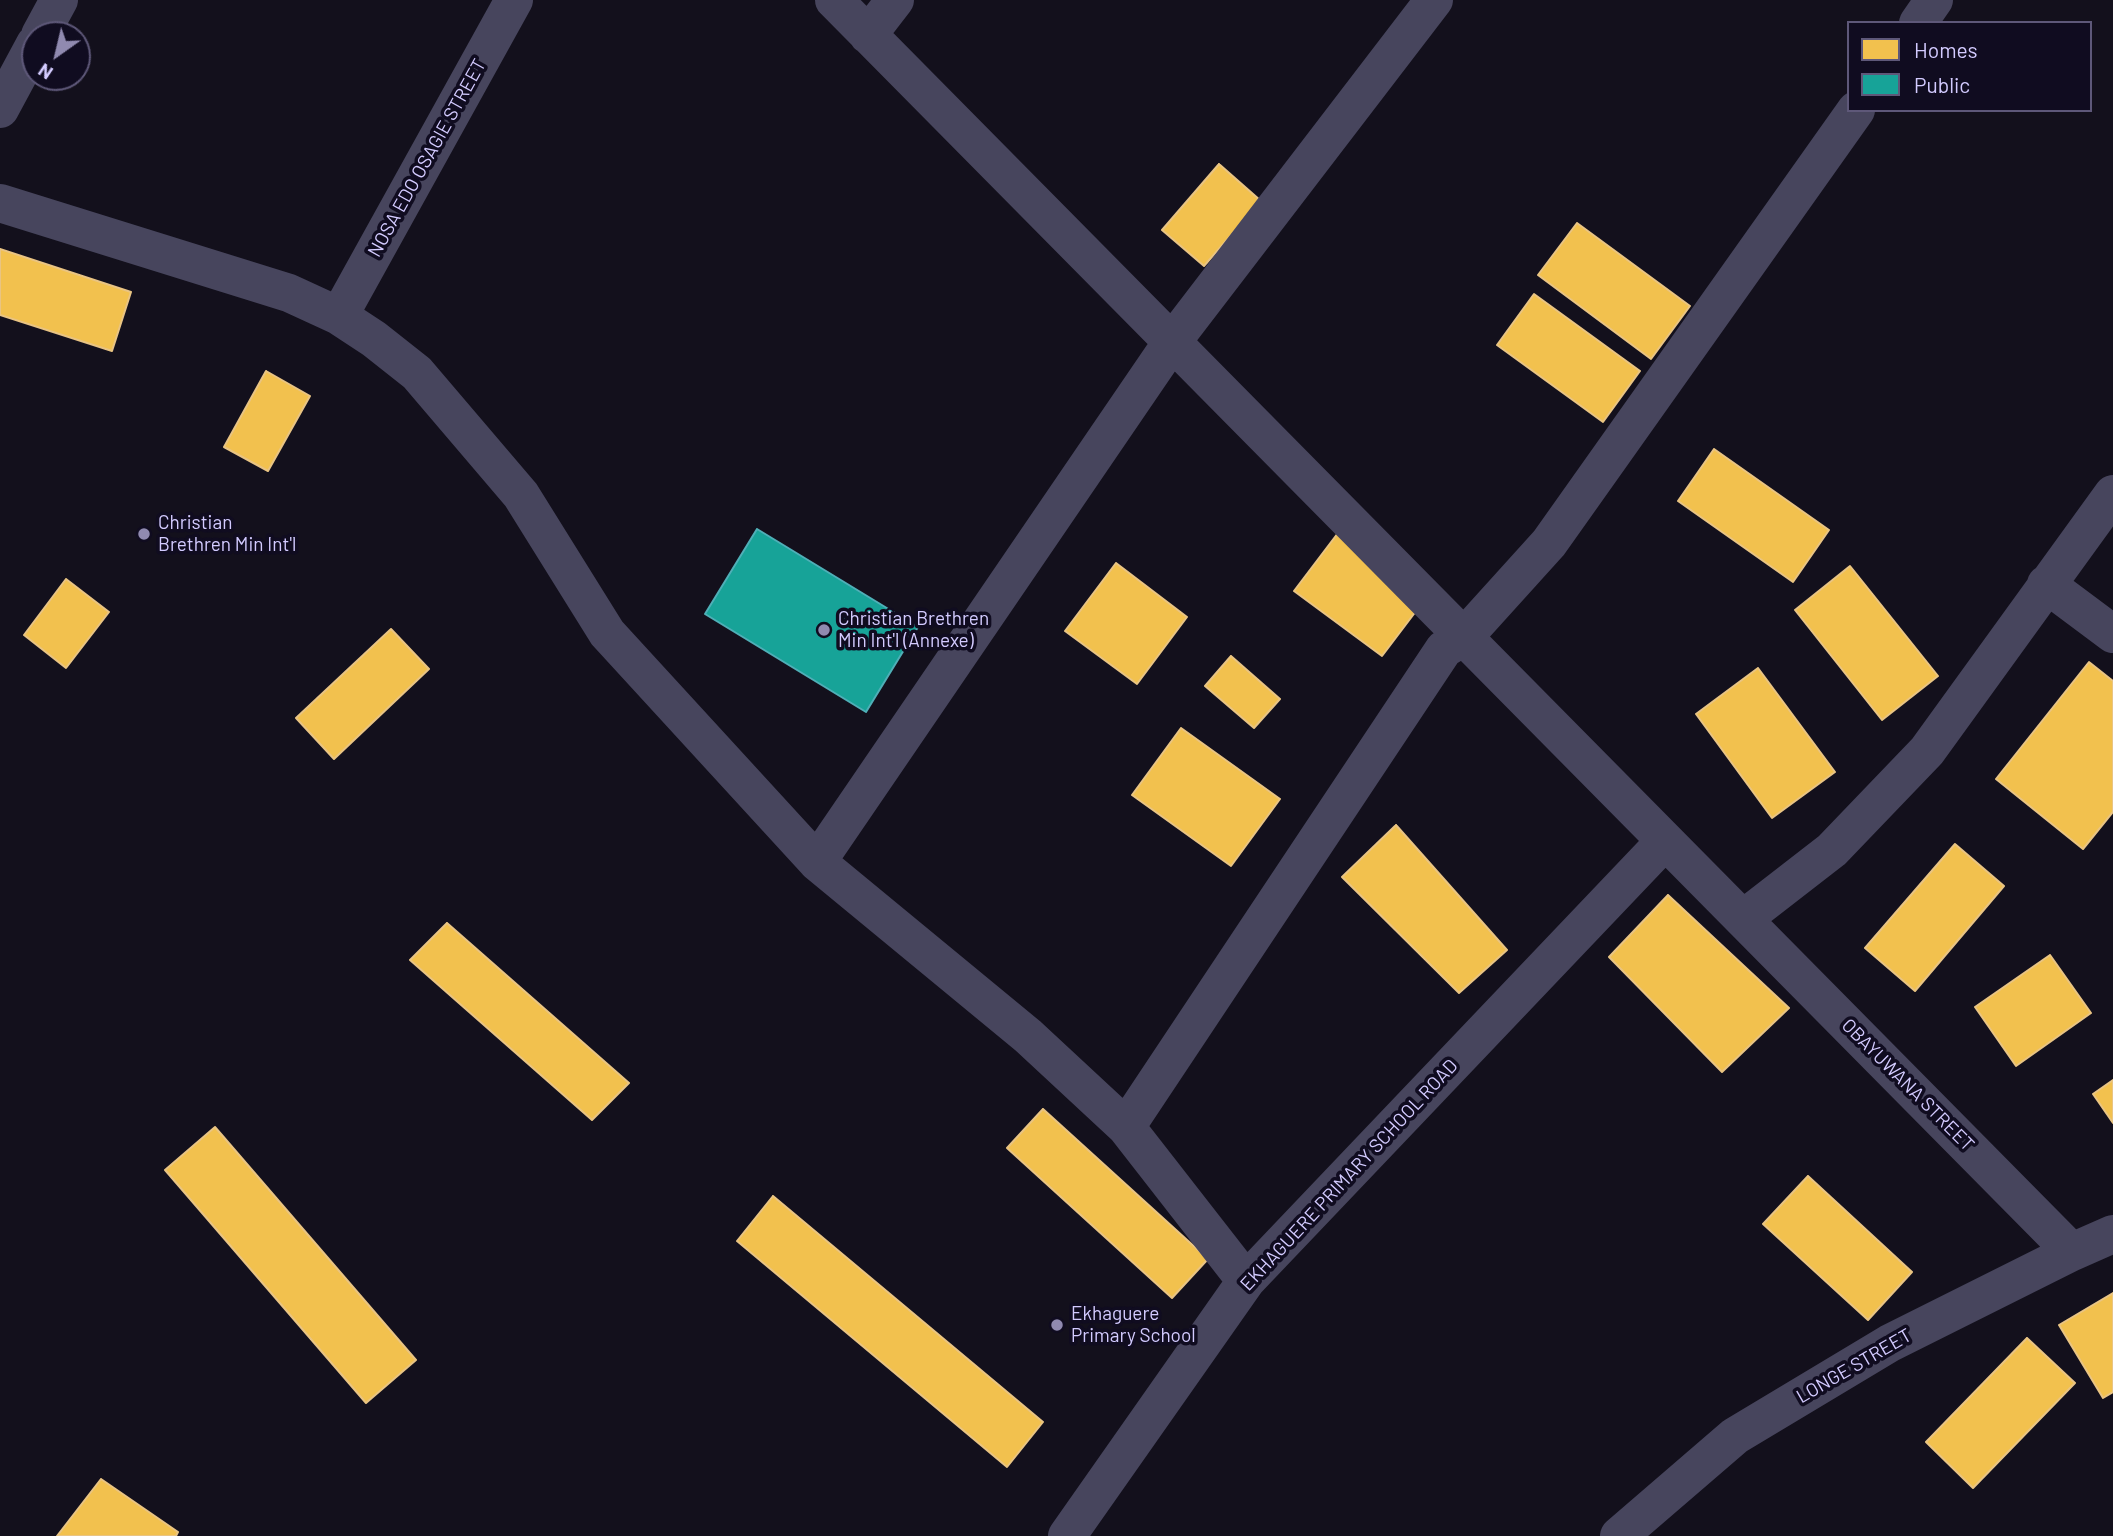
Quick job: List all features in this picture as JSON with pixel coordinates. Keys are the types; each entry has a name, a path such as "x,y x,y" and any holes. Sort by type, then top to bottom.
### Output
{"street":[{"path":"48,21 59,0"},
{"name":"NOSA EDO OSAGIE STREET","path":"339,316 514,0"},
{"name":"OBAYUWANA STREET","path":"834,0 2072,1252"},
{"path":"868,35 895,0"},
{"path":"817,862 1172,342 1434,0"},
{"path":"1919,21 1934,0"},
{"path":"0,109 21,70"},
{"path":"1126,1127 1444,649 1464,637 1549,543 1855,112"},
{"path":"0,203 289,293 339,316 417,373 521,495 607,633 817,862 1028,1036 1126,1127 1247,1281"},
{"path":"1743,919 1832,850 1927,751 2113,495"},
{"path":"2046,584 2113,634"},
{"name":"EKHAGUERE PRIMARY SCHOOL ROAD","path":"1067,1536 1247,1281 1665,841"},
{"name":"LONGE STREET","path":"1619,1536 1735,1436 1890,1343 2113,1234"}],"building: Homes":[{"path":"1219,164 1261,201 1204,266 1162,230"},
{"path":"1577,223 1690,306 1651,359 1538,275"},
{"path":"0,249 131,292 112,351 0,315"},
{"path":"1534,294 1640,371 1603,422 1497,345"},
{"path":"266,371 310,396 268,471 224,447"},
{"path":"1714,449 1829,530 1793,582 1678,501"},
{"path":"1341,529 1429,594 1382,656 1294,591"},
{"path":"1116,563 1187,617 1137,684 1065,631"},
{"path":"1850,566 1938,676 1882,720 1795,610"},
{"path":"66,579 109,612 66,668 24,635"},
{"path":"391,629 429,669 334,759 296,718"},
{"path":"1231,656 1280,699 1254,728 1205,686"},
{"path":"2089,662 2113,681 2113,812 2083,849 1996,779"},
{"path":"1758,668 1835,772 1772,818 1696,714"},
{"path":"1181,728 1280,799 1231,866 1132,795"},
{"path":"1396,825 1507,950 1459,993 1342,877"},
{"path":"1955,844 2004,886 1915,991 1865,948"},
{"path":"1668,895 1789,1008 1722,1072 1609,957"},
{"path":"447,923 629,1083 592,1120 410,960"},
{"path":"2050,955 2091,1013 2016,1066 1975,1007"},
{"path":"2113,1080 2113,1123 2093,1094"},
{"path":"1043,1109 1208,1259 1172,1298 1007,1148"},
{"path":"215,1127 416,1360 366,1403 165,1170"},
{"path":"1808,1176 1912,1272 1868,1320 1763,1224"},
{"path":"773,1196 1043,1422 1007,1467 737,1241"},
{"path":"2113,1293 2113,1392 2103,1398 2059,1325"},
{"path":"2027,1338 2075,1383 1973,1488 1926,1442"},
{"path":"101,1479 178,1532 176,1536 57,1536"}],"building: Public":[{"path":"757,529 918,627 866,712 705,614"}],"place":[{"name":"Christian Brethren Min Int'l","path":"144,534"},
{"name":"Christian Brethren Min Int'l (Annexe)","path":"824,630"},
{"name":"Ekhaguere Primary School","path":"1057,1325"}]}
